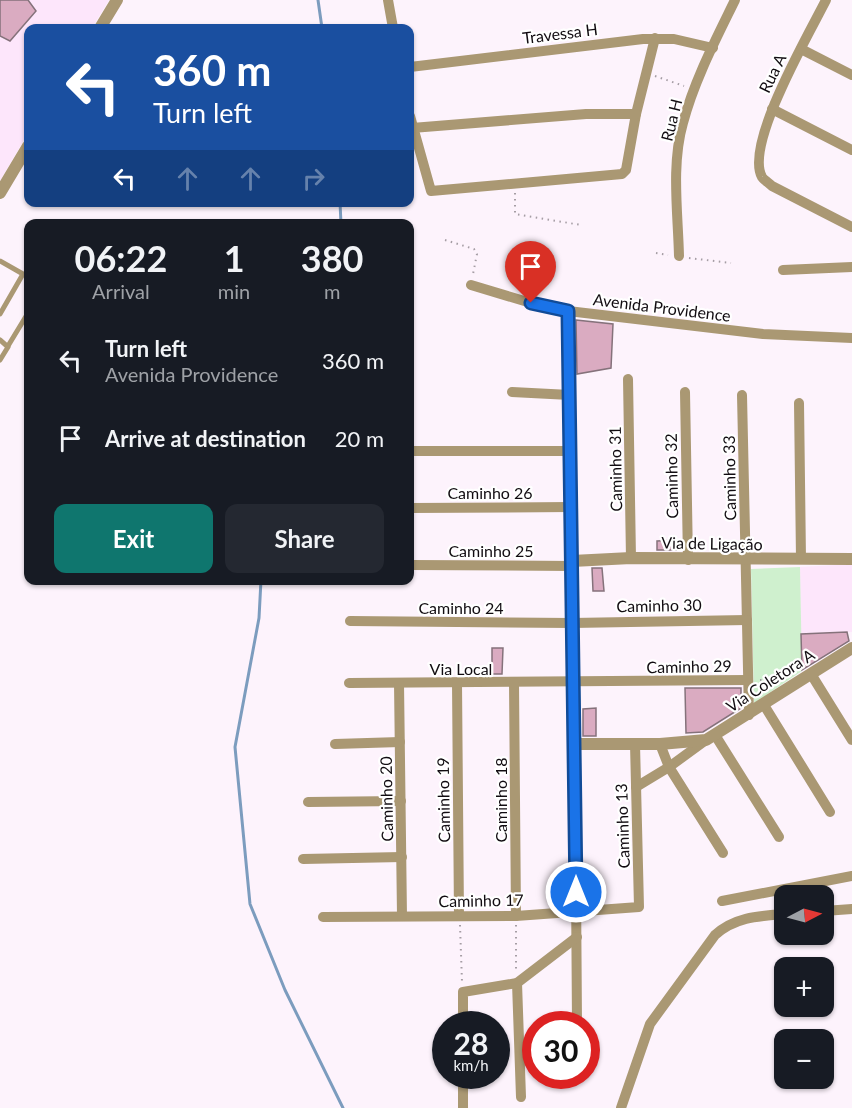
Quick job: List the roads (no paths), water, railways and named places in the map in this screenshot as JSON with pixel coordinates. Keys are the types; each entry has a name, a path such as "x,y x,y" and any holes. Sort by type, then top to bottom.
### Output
{"street":[{"path":"102,24 117,0"},
{"path":"388,0 392,24"},
{"name":"Rua H","path":"679,256 679,140 695,89 735,0"},
{"name":"Rua A","path":"826,0 772,109 759,165 761,177 766,182 852,227"},
{"path":"414,135 431,191 624,173 655,38"},
{"name":"Travessa H","path":"414,67 655,38 674,39 713,48"},
{"path":"801,49 852,75"},
{"path":"772,109 852,150"},
{"path":"414,128 575,114 636,114"},
{"path":"0,193 24,153"},
{"path":"783,270 852,267"},
{"name":"Avenida Providence","path":"471,285 531,303 568,311 772,335 852,338"},
{"path":"568,311 577,1011"},
{"name":"Caminho 31","path":"628,379 632,558"},
{"path":"512,392 570,394"},
{"name":"Caminho 32","path":"685,392 688,560"},
{"name":"Caminho 33","path":"742,395 749,715"},
{"path":"799,403 801,559"},
{"path":"414,451 570,451"},
{"name":"Caminho 26","path":"414,507 571,507"},
{"name":"Via de Ligação","path":"572,563 632,558 746,561 852,560"},
{"name":"Caminho 25","path":"414,564 572,563"},
{"name":"Caminho 30","path":"572,622 747,620"},
{"name":"Caminho 24","path":"350,621 572,622"},
{"name":"Via Coletora A","path":"636,786 852,648"},
{"path":"811,674 852,740"},
{"name":"Caminho 29","path":"574,682 748,680"},
{"name":"Caminho 19","path":"457,682 459,916"},
{"name":"Via Local","path":"349,683 574,682"},
{"name":"Caminho 20","path":"399,683 402,916"},
{"name":"Caminho 18","path":"514,683 516,916"},
{"path":"764,705 830,812"},
{"path":"711,737 778,837"},
{"name":"Via Coletora A","path":"575,744 660,744 711,737"},
{"path":"335,744 400,742"},
{"name":"Caminho 13","path":"635,744 639,907"},
{"path":"660,744 669,767 723,854"},
{"path":"308,802 401,801"},
{"path":"303,859 402,857"},
{"path":"722,901 852,876"},
{"name":"Caminho 17","path":"323,917 516,916 639,907"},
{"path":"834,910 852,909"},
{"path":"621,1108 650,1024 715,935 723,928 744,918 774,915"},
{"path":"463,1011 463,992 517,983 577,937"},
{"path":"517,983 522,1097"},
{"path":"463,1089 464,1108"}],"lane":[{"path":"0,261 23,274 0,314"},
{"path":"0,360 24,320"},
{"path":"0,339 8,346"}],"waterway":[{"path":"318,0 321,24"},
{"path":"340,207 341,219"},
{"path":"261,585 259,618 235,747 250,904 285,990 343,1108"}]}
